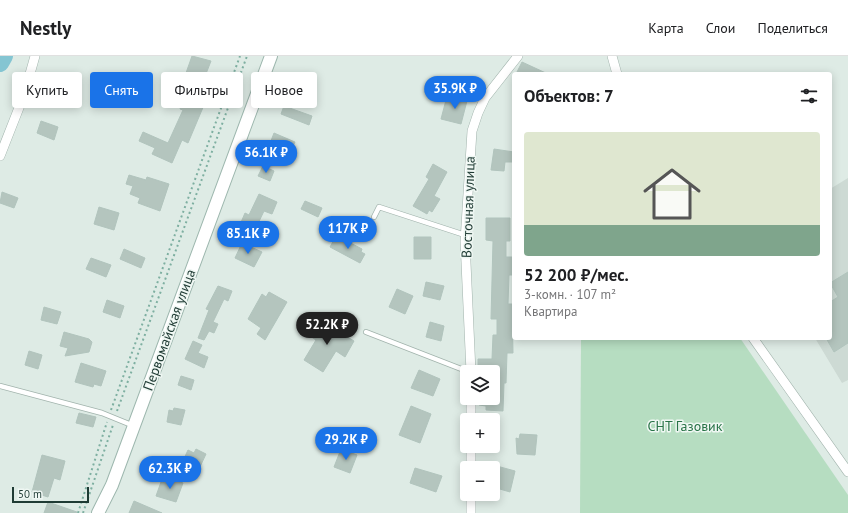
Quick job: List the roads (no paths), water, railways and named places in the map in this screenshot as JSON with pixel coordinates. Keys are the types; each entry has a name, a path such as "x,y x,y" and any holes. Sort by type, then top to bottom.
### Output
{"main road":[{"name":"Первомайская улица","path":"98,513 112,485 271,56"}],"street":[{"path":"0,156 24,95 35,56"},
{"name":"Восточная улица","path":"470,365 465,235 472,131 485,98 518,56"},
{"path":"612,56 616,72"},
{"path":"754,340 848,472"},
{"path":"471,501 471,513"}],"lane":[{"path":"374,217 379,207 465,235"},
{"path":"366,332 460,368"},
{"path":"0,386 109,416 134,426"}],"waterway":[{"path":"0,63 4,56"}],"park label":[{"name":"СНТ Газовик","path":"685,426"}]}
